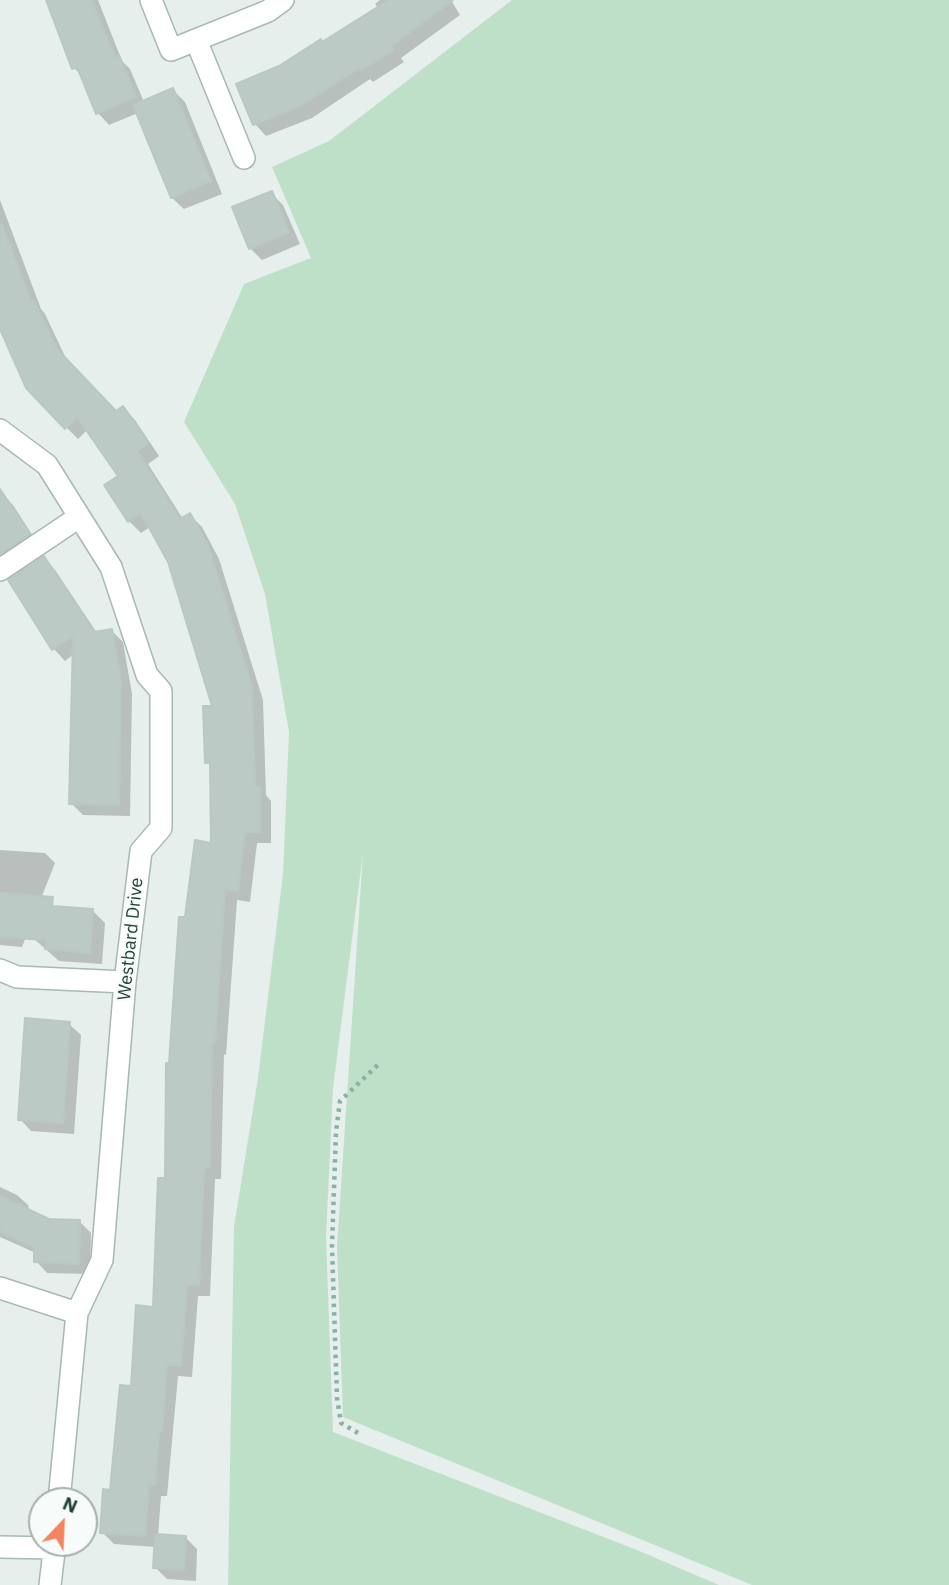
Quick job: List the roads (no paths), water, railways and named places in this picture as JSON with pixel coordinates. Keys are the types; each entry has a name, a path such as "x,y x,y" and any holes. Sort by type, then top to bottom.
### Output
{"street":[{"path":"151,0 171,50 268,11 283,0"},
{"path":"196,40 244,158"},
{"name":"Westbard Drive","path":"0,430 47,465 111,566 147,675 161,691 161,828 141,851 125,982 102,1260 77,1313 60,1487"},
{"path":"0,570 79,517"},
{"path":"0,970 17,977 125,982"},
{"path":"0,1287 77,1313"},
{"path":"0,1547 28,1546"},
{"path":"50,1585 54,1557"}]}
